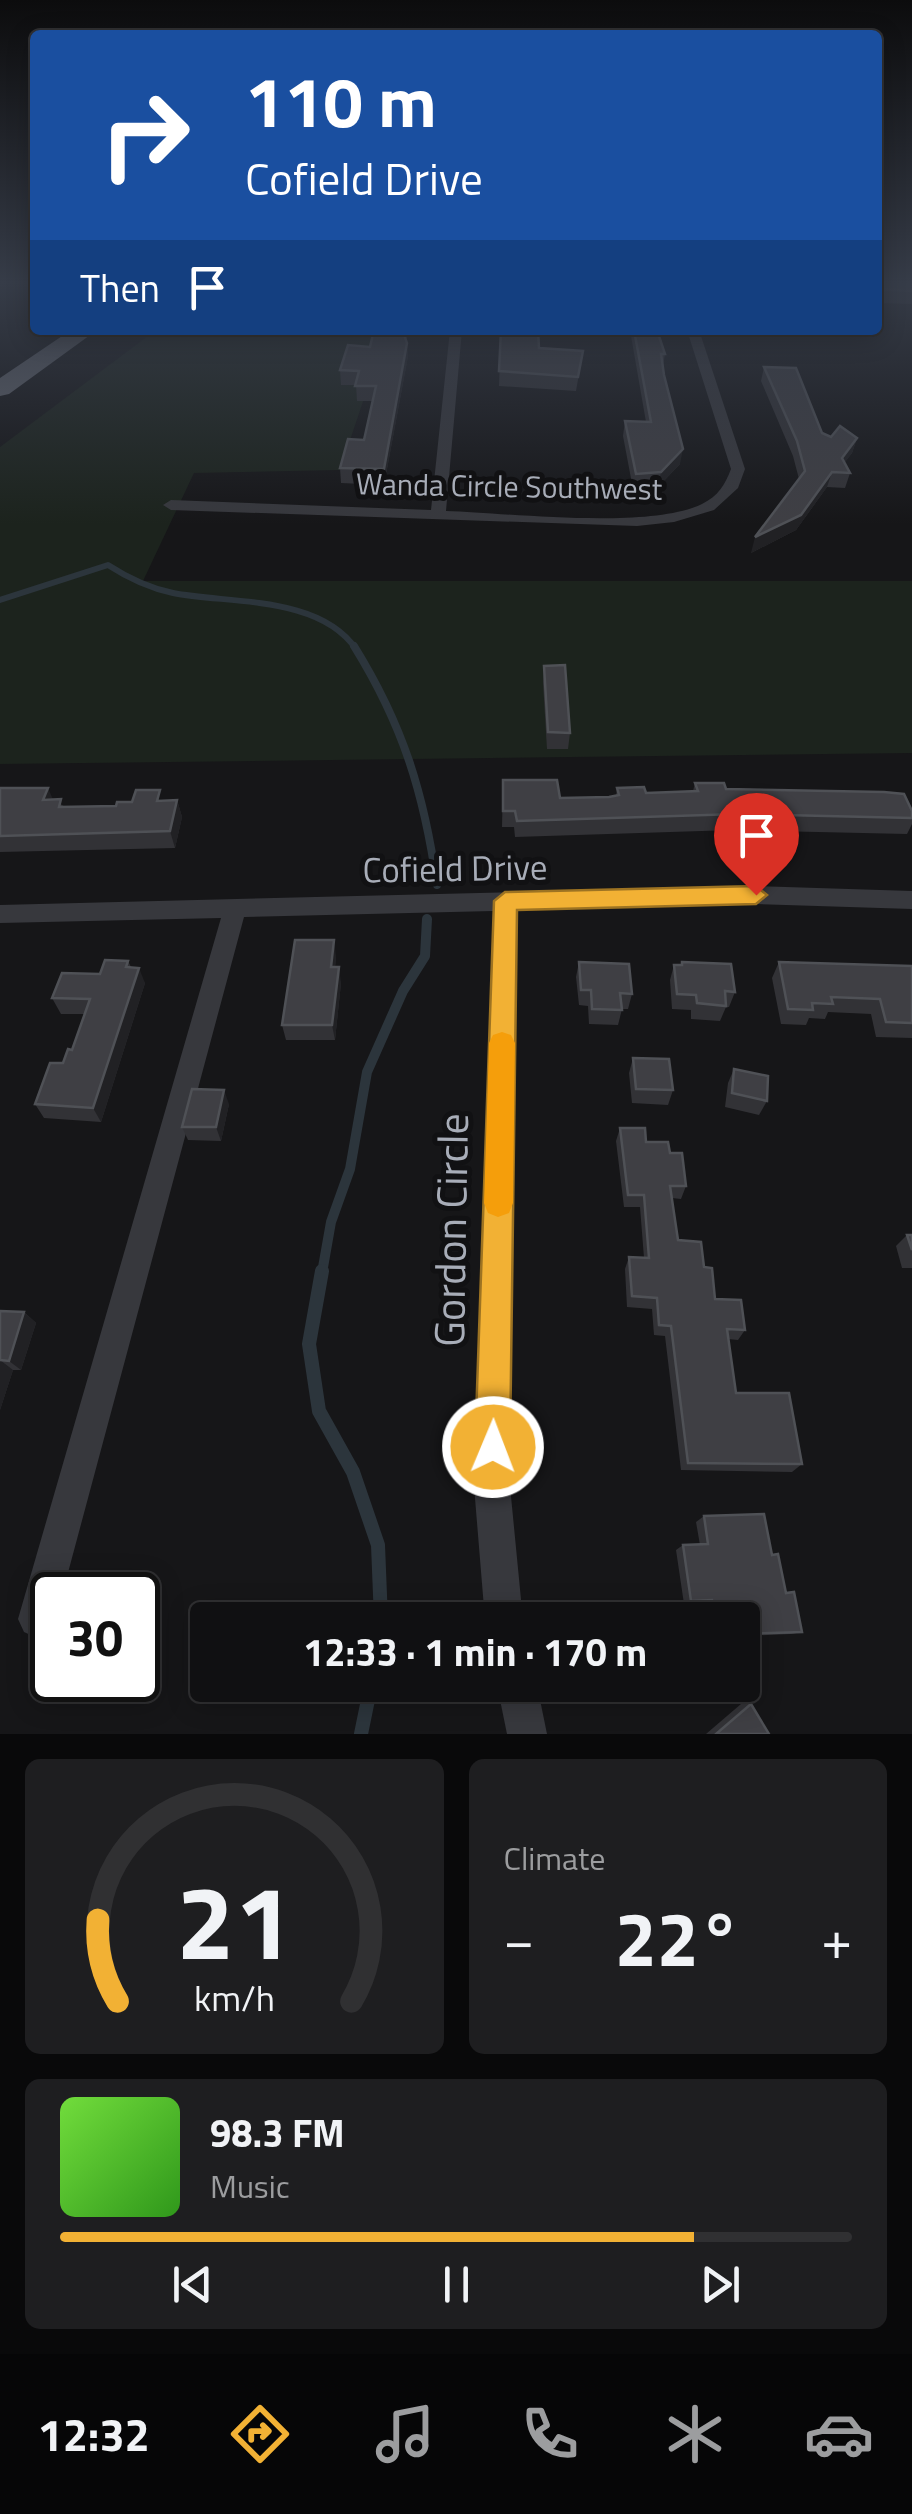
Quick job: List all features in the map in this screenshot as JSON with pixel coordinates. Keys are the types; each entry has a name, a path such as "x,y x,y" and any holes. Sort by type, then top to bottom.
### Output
{"highway":[{"path":"0,389 39,362"}],"street":[{"path":"438,515 453,362"},
{"name":"Wanda Circle Southwest","path":"171,505 654,520 680,516 724,497 736,484 738,468 703,362"},
{"name":"Cofield Drive","path":"0,914 756,895 912,900"},
{"name":"Gordon Circle","path":"502,1602 492,1486 505,901"},
{"path":"50,1572 235,908"},
{"path":"520,1702 527,1734"}],"shaded area":[{"path":"113,362 376,362 340,470 194,473 143,581 912,581 912,753 0,764 0,447"}],"building":[{"path":"343,362 404,362 384,469 340,468 348,439 364,440 376,386 355,386 359,371 340,370"},
{"path":"499,362 581,362 578,377 499,371"},
{"path":"640,362 662,362 683,449 661,472 636,474 625,421 651,422"},
{"path":"764,367 796,368 822,433 831,437 840,426 857,438 842,458 850,473 832,472 801,515 755,537 805,471 797,441"},
{"path":"565,665 570,733 548,732 544,666"},
{"path":"503,780 557,780 560,798 609,797 619,795 617,788 644,787 646,793 698,791 695,783 724,783 726,789 884,792 904,794 912,818 738,814 517,821 515,811 503,811"},
{"path":"0,788 48,788 43,800 61,799 59,807 116,806 117,802 132,802 136,790 160,790 157,801 177,800 170,831 0,836"},
{"path":"295,940 334,940 331,967 339,967 332,1025 282,1025"},
{"path":"105,960 128,961 126,967 139,968 93,1108 35,1104 50,1063 63,1063 68,1049 72,1050 90,999 52,998 62,973 100,974"},
{"path":"579,962 629,964 632,994 620,993 622,1010 592,1009 591,990 581,990"},
{"path":"779,962 912,966 912,1023 886,1022 880,999 831,997 833,1004 812,1003 813,1010 788,1009"},
{"path":"731,964 735,992 725,991 726,1006 697,1003 696,995 677,994 674,965"},
{"path":"633,1058 669,1059 673,1090 636,1089"},
{"path":"734,1069 768,1076 767,1101 732,1093"},
{"path":"192,1089 224,1090 216,1127 182,1127"},
{"path":"620,1128 645,1128 646,1142 668,1142 670,1153 682,1153 686,1186 670,1186 678,1240 701,1242 704,1267 712,1268 715,1299 741,1300 745,1330 727,1329 736,1393 789,1393 802,1464 688,1463 671,1326 659,1325 657,1298 632,1296 629,1257 649,1258 644,1195 628,1195"},
{"path":"0,1311 24,1312 9,1361 0,1360"},
{"path":"764,1514 772,1555 778,1554 786,1593 794,1592 802,1632 760,1633 760,1602 691,1601 683,1545 708,1544 704,1516"},
{"path":"751,1704 769,1734 716,1734"}],"waterway":[{"path":"0,600 108,565 164,591 297,610 340,632 355,648"},
{"path":"355,648 386,704 409,761 437,885"},
{"path":"322,1273 331,1222 350,1169 367,1072 403,991 425,956 427,919"},
{"path":"322,1271 309,1344 319,1411 353,1472 378,1545 380,1602"},
{"path":"361,1734 368,1702"}],"slow traffic":[{"path":"498,1203 502,1043"}],"route":[{"path":"493,1447 505,901 756,895"}]}
